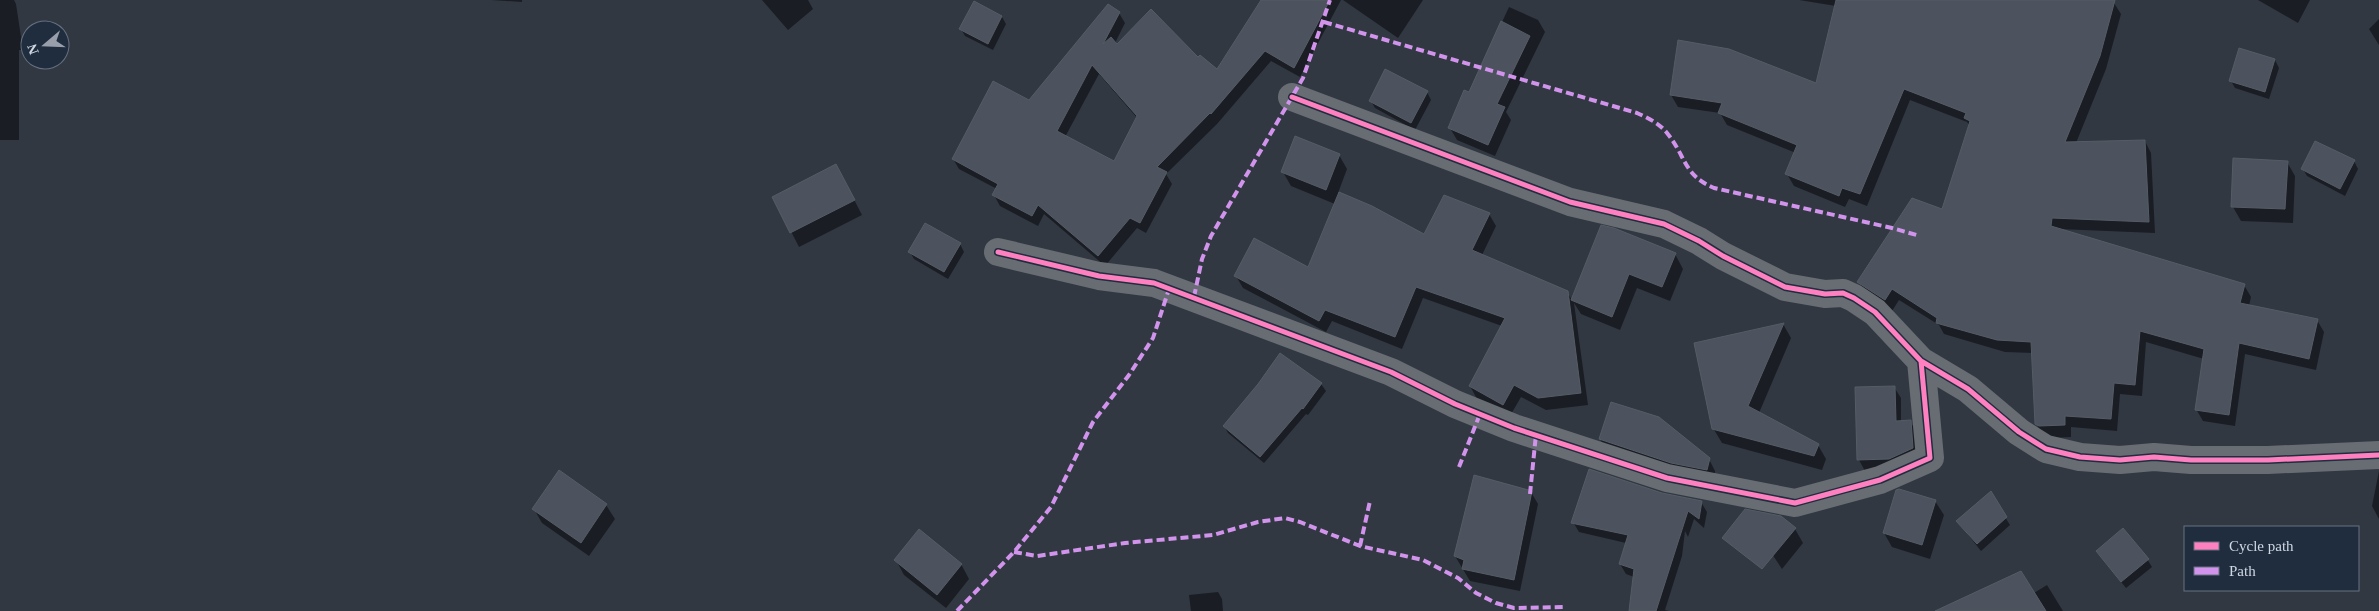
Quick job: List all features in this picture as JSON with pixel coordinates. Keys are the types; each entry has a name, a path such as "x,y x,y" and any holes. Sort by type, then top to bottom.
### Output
{"street":[{"path":"1292,97 1570,202 1664,224 1700,241 1723,256 1785,287 1825,294 1843,293 1875,312 1921,361 1968,389 2019,432 2046,449 2080,457 2120,460 2154,457 2191,460 2268,460 2379,455"},
{"path":"998,252 1099,276 1154,283 1391,372 1456,404 1514,428 1667,478 1795,503 1880,480 1930,458 1921,361"}],"building":[{"path":"1261,0 1330,0 1294,68 1265,51 1211,114 1157,167 1167,172 1140,223 1130,218 1098,256 1038,205 1032,216 992,195 998,184 952,159 993,81 1029,100 1108,4 1120,12 1103,44 1111,37 1117,44 1151,9 1198,57 1200,55 1217,69","holes":["1092,65 1137,116 1114,161 1057,131"]},
{"path":"1836,0 2115,0 2100,56 2065,142 2145,140 2149,222 2052,218 2051,226 2245,284 2240,303 2318,319 2309,359 2239,343 2229,415 2195,410 2204,349 2140,331 2135,385 2114,383 2111,419 2065,416 2065,425 2039,426 2035,424 2031,342 1997,340 1936,323 1937,318 1892,289 1885,300 1857,282 1912,198 1942,209 1970,121 1964,118 1966,113 1904,89 1860,194 1842,188 1839,196 1785,174 1797,145 1718,113 1722,103 1670,95 1678,40 1729,49 1816,83"},
{"path":"974,1 1002,16 988,44 959,29"},
{"path":"1501,21 1530,36 1497,104 1505,107 1488,145 1448,128 1464,90 1469,92"},
{"path":"2239,48 2275,59 2265,92 2229,81"},
{"path":"1385,69 1428,91 1411,123 1369,101"},
{"path":"1295,136 1340,154 1326,190 1281,172"},
{"path":"2315,141 2355,160 2340,189 2301,169"},
{"path":"2233,158 2288,161 2285,209 2231,207"},
{"path":"836,164 855,200 790,233 772,197"},
{"path":"1339,192 1372,206 1424,234 1444,195 1490,213 1472,250 1568,291 1581,393 1538,398 1514,385 1503,405 1469,386 1505,318 1416,287 1395,337 1325,310 1319,321 1234,276 1254,238 1308,267"},
{"path":"925,223 961,243 944,272 908,252"},
{"path":"1601,225 1614,228 1676,253 1662,287 1629,274 1612,317 1571,300"},
{"path":"1784,323 1748,406 1819,444 1814,456 1712,429 1694,343"},
{"path":"1280,353 1322,383 1303,409 1260,457 1223,426 1258,384"},
{"path":"1895,386 1896,421 1911,420 1913,448 1889,459 1857,460 1855,387"},
{"path":"1611,402 1659,417 1710,458 1707,470 1671,463 1599,439"},
{"path":"1589,469 1662,493 1702,501 1699,519 1688,511 1656,611 1629,611 1634,569 1619,564 1628,535 1571,523"},
{"path":"559,470 607,504 581,543 532,509"},
{"path":"1474,475 1532,491 1514,580 1462,569 1464,560 1454,556"},
{"path":"1899,489 1936,500 1922,545 1883,533 1896,490"},
{"path":"1991,491 2007,517 1977,544 1956,521"},
{"path":"1745,509 1781,516 1796,528 1762,569 1722,538"},
{"path":"2123,528 2149,559 2121,582 2096,551"},
{"path":"919,529 962,564 937,595 894,560"},
{"path":"2021,571 2046,611 1935,611"}],"marked path":[{"path":"1194,297 1202,259 1211,236 1303,78 1330,0"},
{"path":"1324,22 1637,113 1664,129 1696,177 1714,188 1920,236"},
{"path":"957,611 1014,552 1051,507 1093,422 1129,375 1153,338 1169,289"},
{"path":"1459,467 1480,414"},
{"path":"1530,494 1536,434"},
{"path":"1360,546 1370,501"},
{"path":"1014,552 1037,556 1125,543 1213,535 1258,522 1285,518 1360,546 1423,560 1458,578 1476,593 1496,603 1514,608 1565,607"}],"cycle path":[{"path":"1292,97 1570,202 1664,224 1785,287 1825,294 1843,293 1854,298 1875,312 1921,361 1968,389 2019,432 2046,449 2080,457 2120,460 2154,457 2191,460 2268,460 2379,455"},
{"path":"998,252 1099,276 1154,283 1391,372 1455,404 1514,428 1667,478 1795,503 1880,480 1930,458 1921,361"}]}
